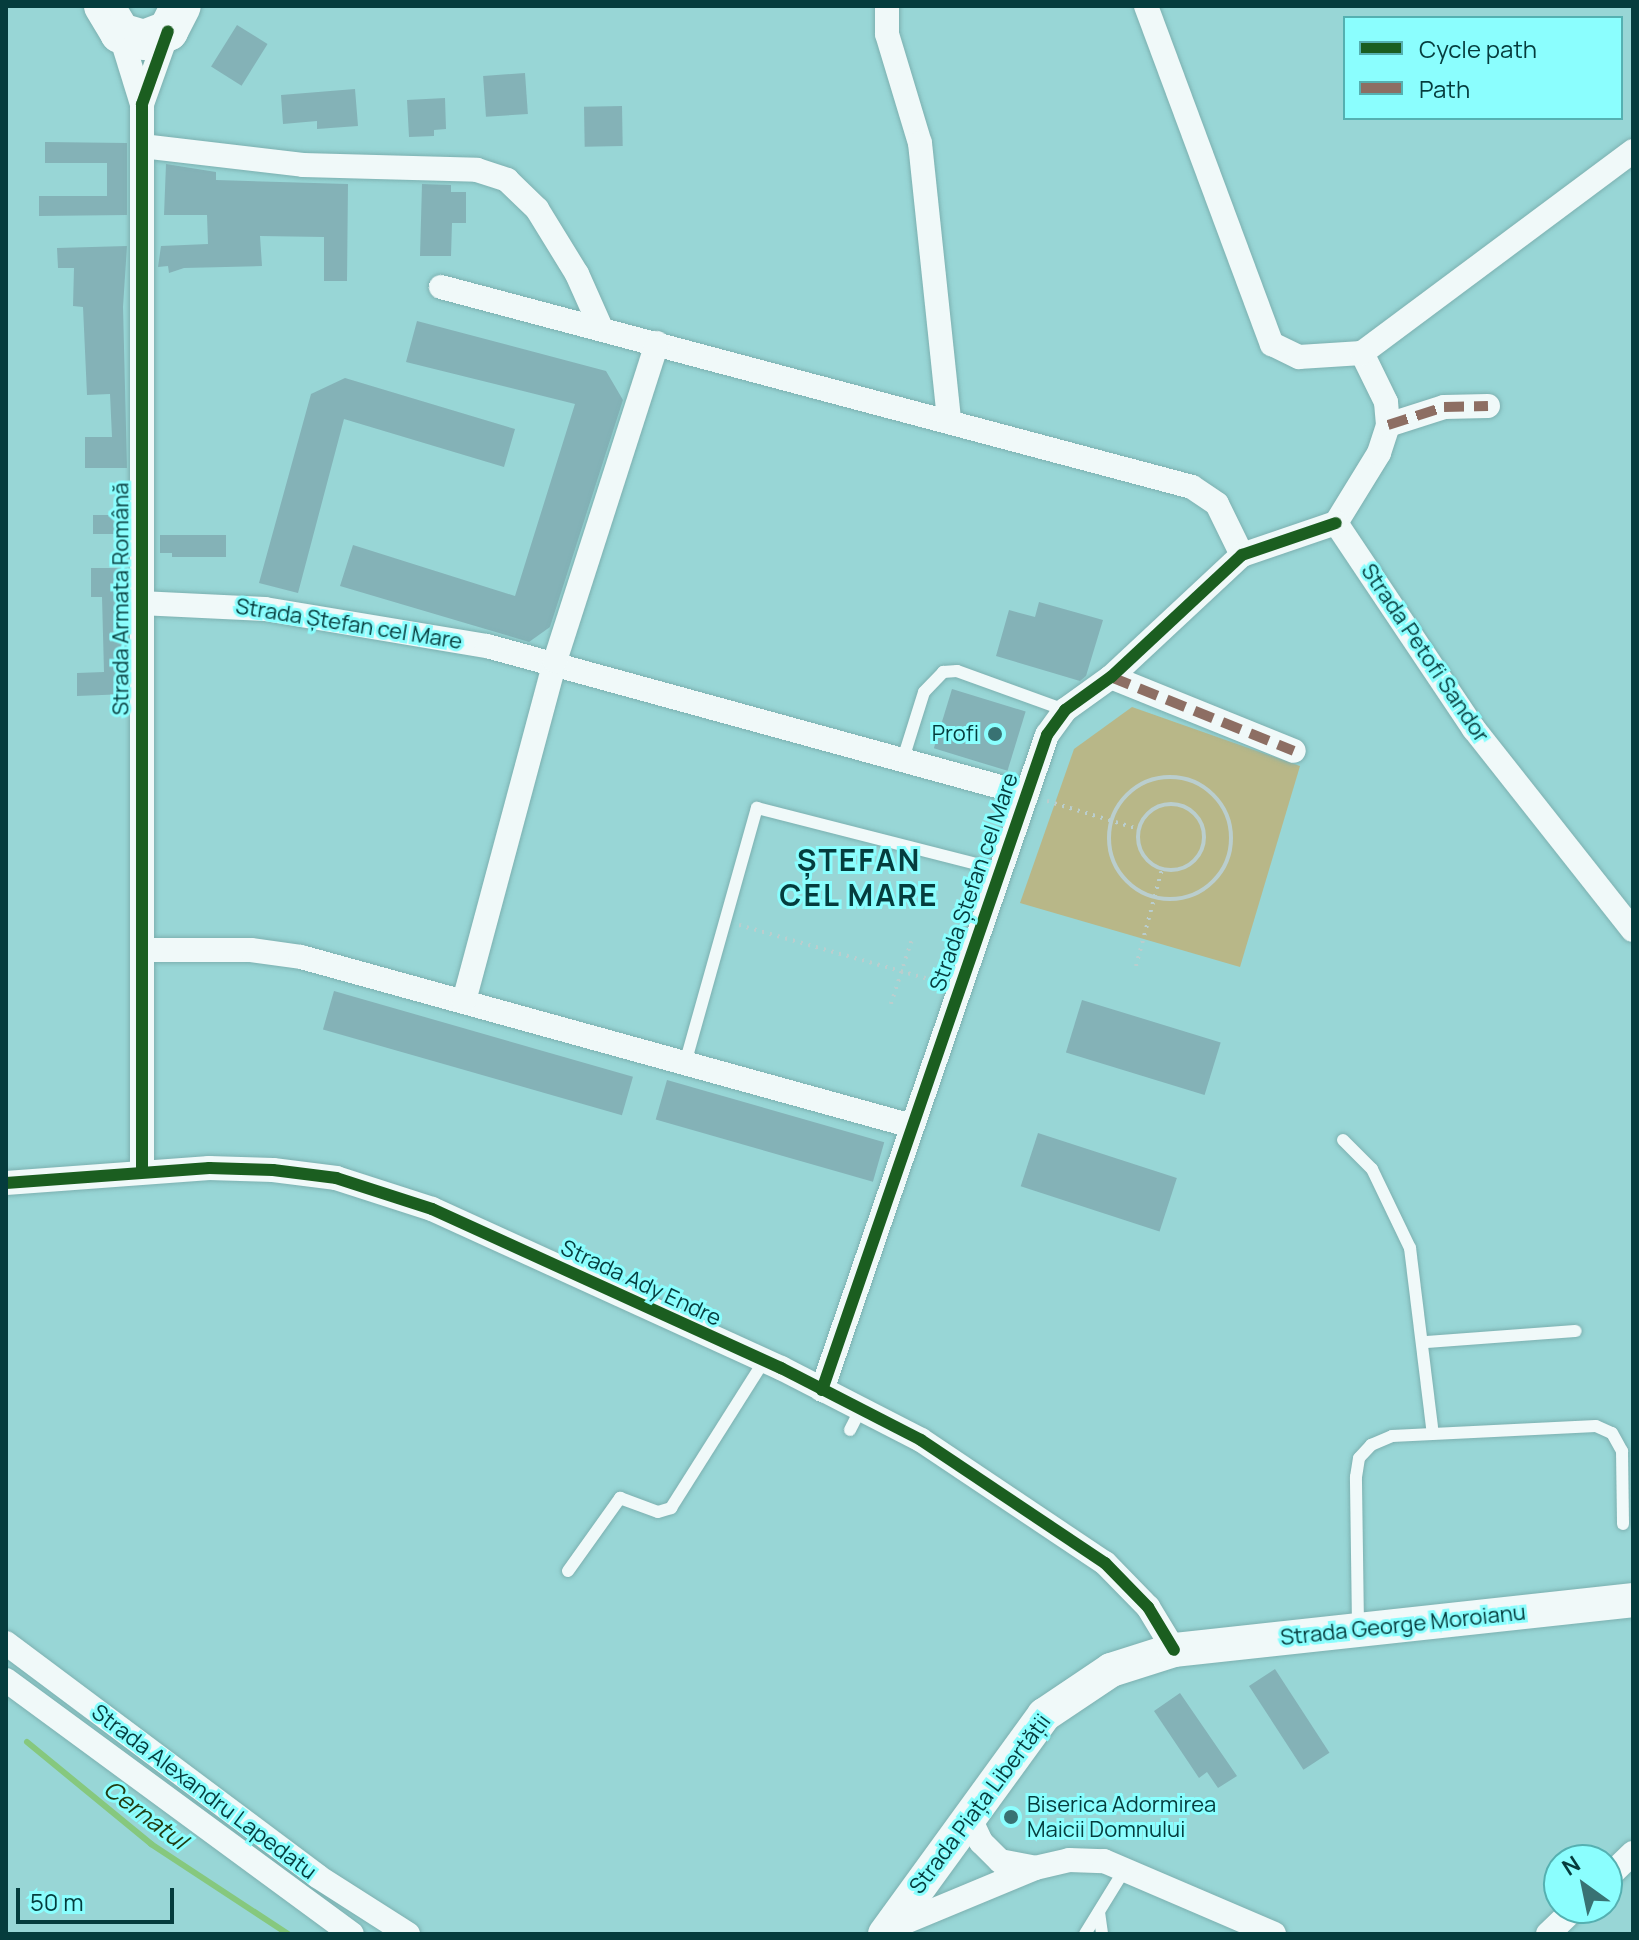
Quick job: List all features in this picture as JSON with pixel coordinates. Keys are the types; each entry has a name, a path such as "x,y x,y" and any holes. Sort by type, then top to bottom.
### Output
{"main road":[{"path":"107,16 144,40 178,13"},
{"name":"Strada George Moroianu","path":"1174,1650 1633,1600"},
{"name":"Strada Piața Libertății","path":"887,1932 1023,1740 1065,1696 1111,1670 1174,1650"}],"street":[{"path":"887,6 887,34 920,143 949,421"},
{"path":"1146,6 1272,344 1299,357 1362,353 1633,151"},
{"name":"Strada Armata Română","path":"142,1172 142,104 178,13"},
{"path":"107,16 142,104"},
{"path":"142,146 303,165 477,170 507,180 537,209 577,274 601,328"},
{"path":"441,287 1192,487 1217,504 1242,555"},
{"path":"464,1001 555,661 657,343"},
{"path":"1336,523 1379,453 1388,425 1386,402 1362,353"},
{"path":"1388,425 1444,407 1488,406"},
{"name":"Strada Ștefan cel Mare","path":"822,1390 1047,735 1065,710 1111,677 1242,555 1336,523"},
{"name":"Strada Petofi Sandor","path":"1336,523 1474,729 1633,930"},
{"name":"Strada Ștefan cel Mare","path":"140,603 224,605 315,615 555,661 1026,794"},
{"path":"1111,677 1294,751"},
{"path":"144,950 251,950 301,957 686,1060 912,1126"},
{"name":"Strada Ady Endre","path":"6,1183 142,1172 273,1170 384,1191 764,1361 822,1390 855,1420 921,1440 1105,1563 1148,1607 1174,1650"},
{"name":"Strada Alexandru Lapedatu","path":"6,1643 317,1876 408,1934"},
{"name":"Strada Alexandru Lapedatu","path":"6,1680 352,1934"},
{"path":"968,1814 981,1842 1000,1861 1035,1868"},
{"path":"887,1932 1035,1868 1092,1860 1125,1869 1274,1934"}],"lane":[{"path":"903,759 924,692 943,672 957,671 1065,710"},
{"path":"686,1060 757,808 1000,870"},
{"path":"1343,1140 1372,1169 1405,1236 1426,1342 1433,1434"},
{"path":"1426,1342 1576,1331"},
{"path":"568,1571 620,1498 658,1512 671,1508 764,1361"},
{"path":"1358,1629 1359,1458 1371,1445 1392,1436 1596,1426 1612,1433 1622,1451 1623,1524"},
{"path":"1085,1934 1125,1869"},
{"path":"1099,1912 1102,1934"}],"path":[{"path":"1187,779 1219,801 1231,837 1220,873 1190,896 1152,897 1121,876 1112,859 1111,821 1132,789 1150,780 1187,779"},
{"path":"1026,794 1138,829"},
{"path":"1160,805 1182,806 1199,820 1204,841 1193,861 1162,869 1145,858 1138,829 1160,805"},
{"path":"1136,966 1152,897 1162,869"},
{"path":"726,921 959,988"},
{"path":"891,1004 913,936"}],"shaded area":[{"path":"1132,707 1300,766 1240,967 1020,903 1074,749"}],"building":[{"path":"237,25 268,44 242,86 211,67"},
{"path":"525,73 528,114 486,117 483,76"},
{"path":"355,89 358,126 317,129 317,121 283,124 281,95"},
{"path":"445,98 446,129 434,130 434,136 409,137 407,100"},
{"path":"622,106 623,146 585,147 584,107"},
{"path":"45,142 127,143 127,215 39,216 39,196 107,196 107,163 45,163"},
{"path":"166,164 216,172 216,180 348,184 347,281 324,281 324,237 260,236 262,266 184,268 169,273 168,266 158,267 161,246 208,244 207,215 164,215"},
{"path":"422,184 451,185 451,192 466,192 466,223 452,223 451,256 420,256"},
{"path":"127,246 123,307 127,468 85,468 85,437 112,437 110,394 87,395 83,307 73,306 74,268 58,268 57,248"},
{"path":"417,321 606,371 623,400 550,627 529,642 340,586 353,545 515,596 575,404 406,362"},
{"path":"345,378 515,429 504,467 344,419 298,593 259,583 311,394"},
{"path":"93,515 127,515 127,534 93,534"},
{"path":"160,535 226,535 226,557 172,557 172,553 160,553"},
{"path":"91,568 127,568 127,694 77,696 77,673 104,672 102,597 91,597"},
{"path":"1039,602 1103,620 1086,676 1080,681 996,656 1009,610 1035,617"},
{"path":"952,689 1026,712 1008,771 934,748"},
{"path":"334,991 633,1077 622,1115 323,1029"},
{"path":"1082,1000 1221,1042 1205,1095 1066,1053"},
{"path":"667,1080 884,1142 873,1182 656,1119"},
{"path":"1038,1133 1177,1178 1160,1231 1021,1186"},
{"path":"1275,1669 1329,1753 1303,1770 1249,1686"},
{"path":"1180,1693 1237,1776 1218,1788 1207,1772 1199,1778 1154,1711"}],"waterway":[{"name":"Cernatul","path":"27,1742 151,1844 288,1934"}],"marked path":[{"path":"1388,425 1444,407 1488,406"},
{"path":"1111,677 1294,751"}],"cycle path":[{"path":"142,1172 142,104 168,31"},
{"path":"822,1390 1047,735 1065,710 1111,677 1242,555 1336,523"},
{"path":"6,1183 209,1168 273,1170 336,1178 432,1209 781,1368 921,1440 1105,1563 1148,1607 1174,1650"}],"place":[{"name":"Profi","path":"995,734"},
{"name":"Biserica Adormirea Maicii Domnului","path":"1011,1817"}],"district":[{"name":"ȘTEFAN CEL MARE","path":"859,877"}]}
